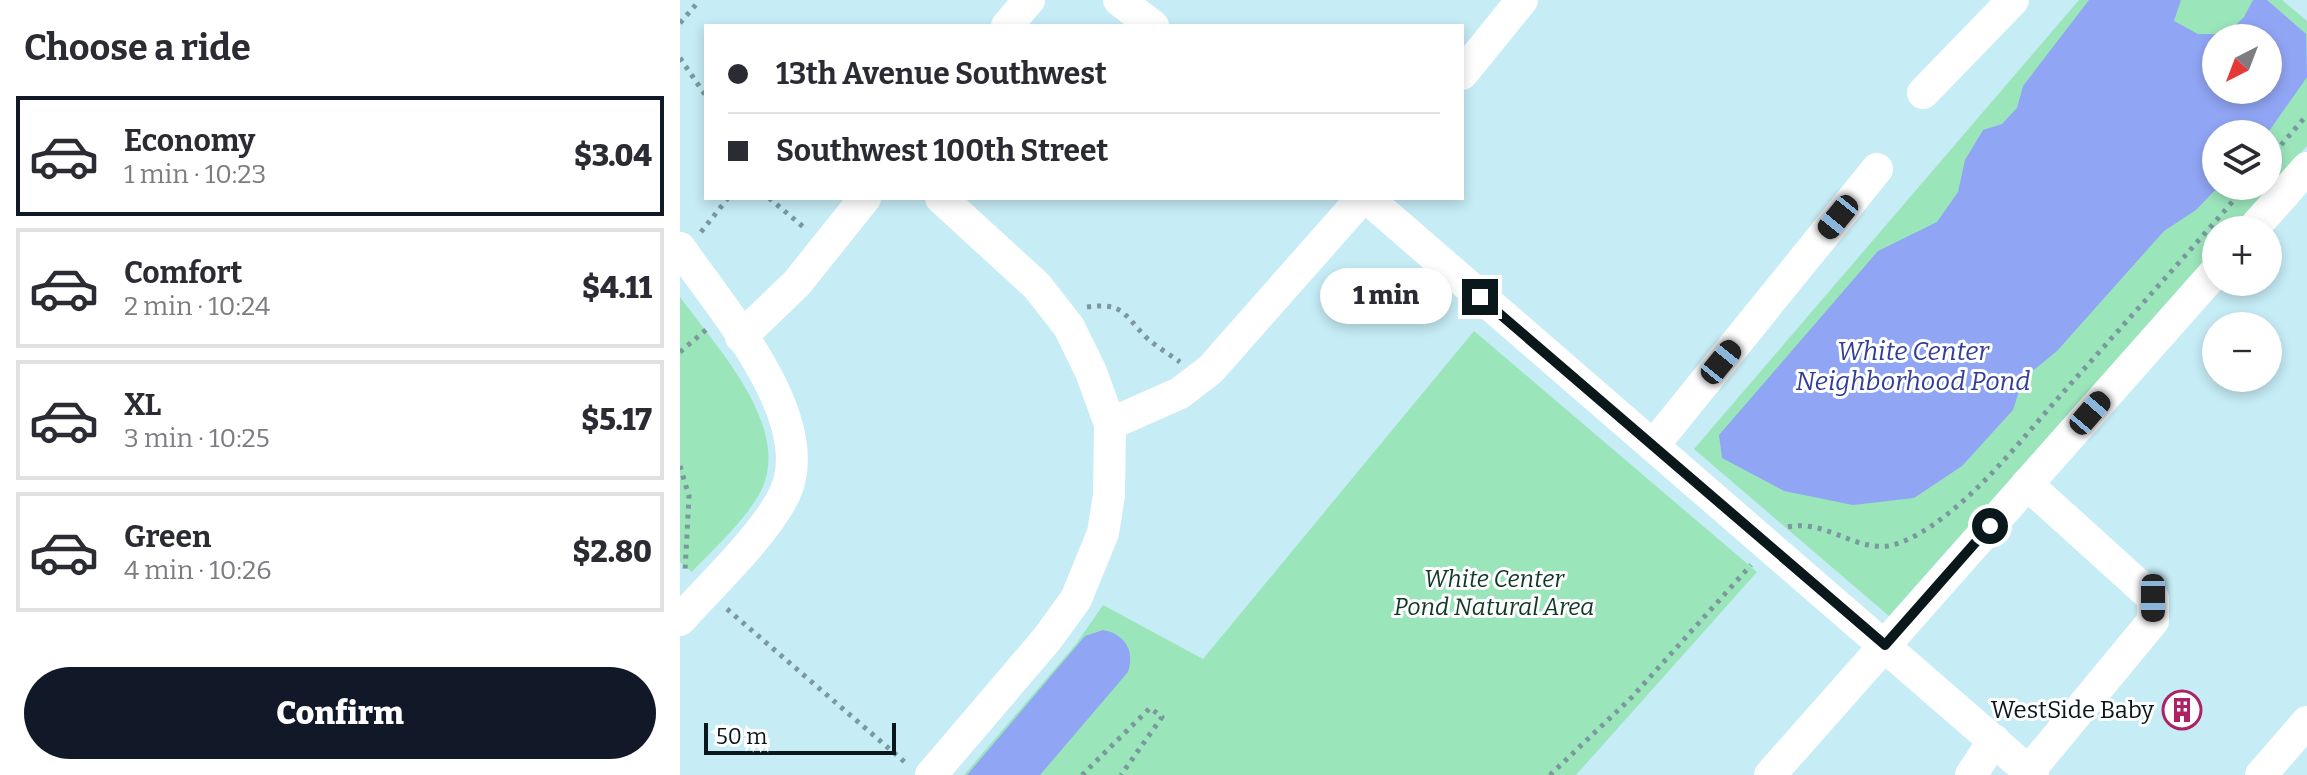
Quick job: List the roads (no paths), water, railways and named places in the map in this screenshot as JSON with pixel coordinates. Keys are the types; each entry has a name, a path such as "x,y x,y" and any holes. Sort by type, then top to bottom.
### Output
{"street":[{"path":"1009,24 1029,0"},
{"path":"1119,0 1150,24"},
{"path":"1150,0 1170,24"},
{"path":"1464,72 1522,0"},
{"path":"1923,93 2013,0"},
{"path":"2264,216 2307,168"},
{"path":"1653,446 1877,169"},
{"path":"741,337 797,283 863,200"},
{"path":"922,772 1047,639 1076,599 1103,533 1109,495 1110,424 1091,372 1069,327 1037,286 943,200"},
{"path":"1110,424 1180,393 1211,369 1362,200"},
{"path":"1366,200 2031,773 2153,621 2153,598 2027,484"},
{"path":"680,620 772,515 786,490 791,462 789,432 762,367 686,243"},
{"path":"1770,775 2202,287"},
{"path":"2261,775 2303,735"},
{"path":"1971,775 1994,740"}],"water":[{"name":"White Center Neighborhood Pond","path":"2089,0 2181,0 2174,21 2202,34 2202,104 2282,104 2282,24 2237,24 2253,0 2267,0 2306,34 2307,77 2277,120 2202,120 2202,200 2206,200 2164,231 2057,351 2023,379 2013,410 1962,466 1914,498 1853,505 1784,491 1722,458 1719,435 1878,251 1937,222 1958,192 1965,160 1983,130 2002,124 2017,108 2023,86"},
{"path":"1103,630 1117,635 1126,645 1130,657 1128,672 1040,775 967,775 1085,636"}],"place":[{"name":"WestSide Baby","path":"2182,710"}],"park label":[{"name":"White Center Pond Natural Area","path":"1494,593"}]}
